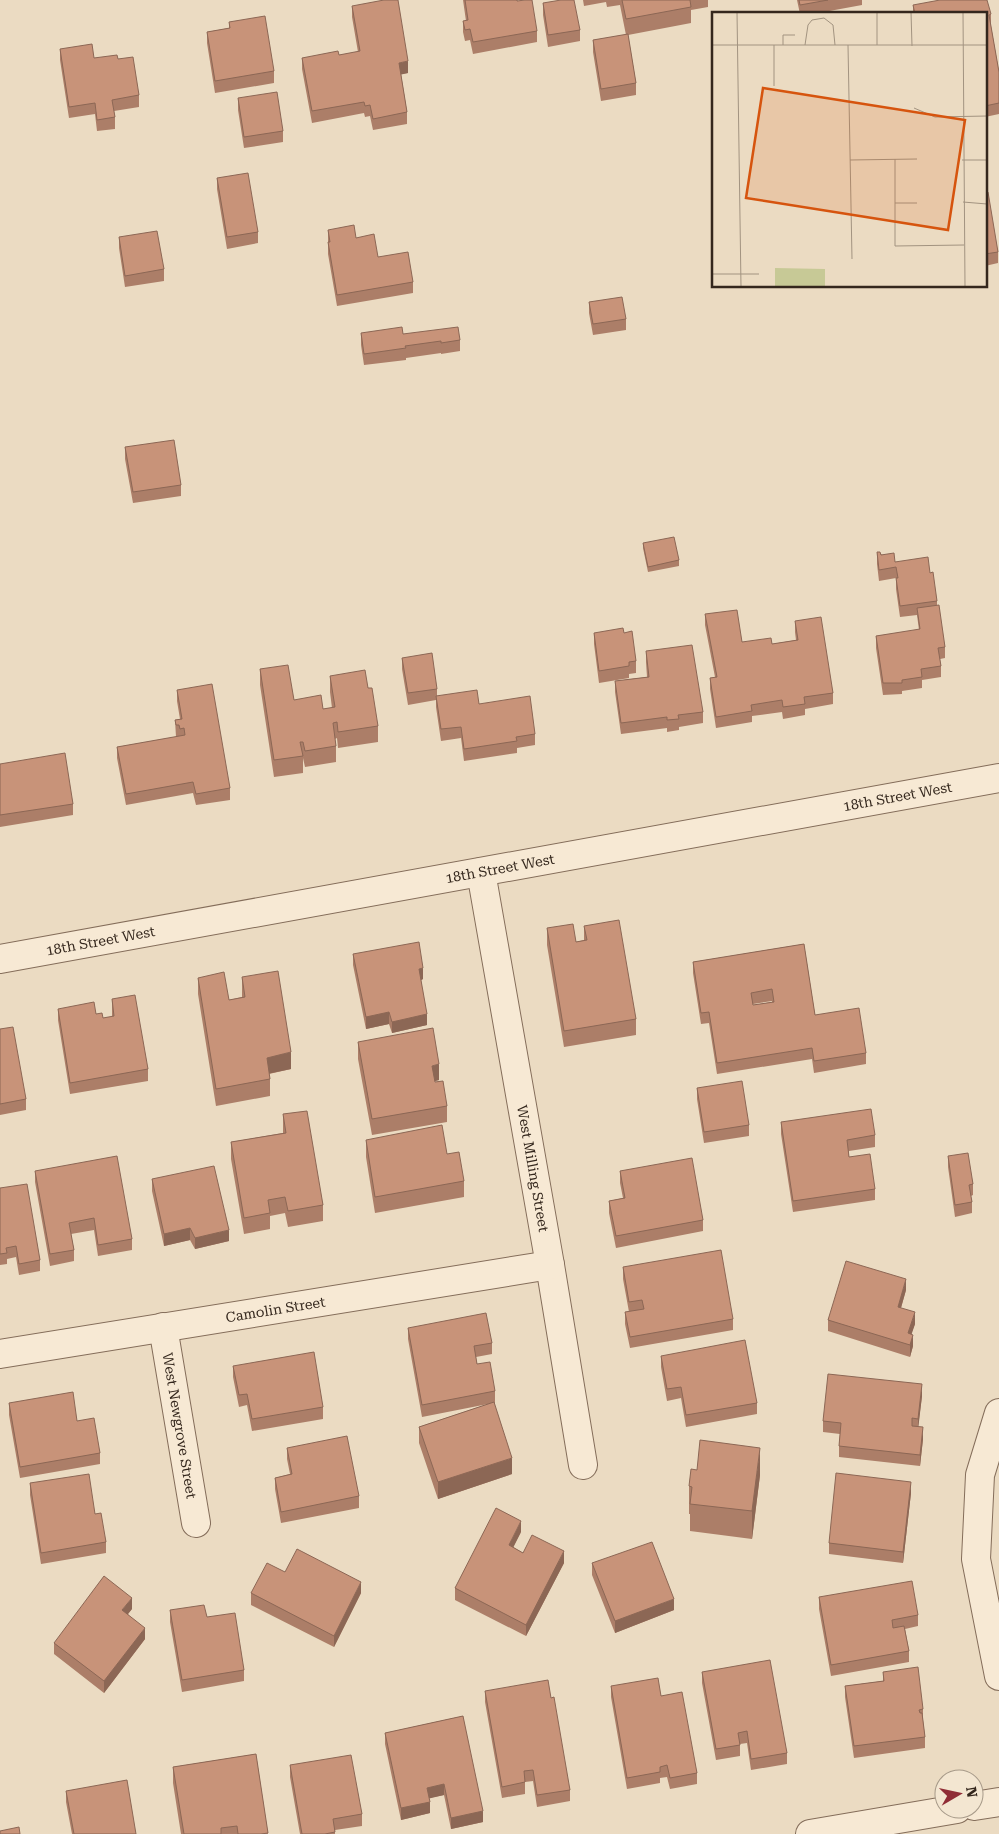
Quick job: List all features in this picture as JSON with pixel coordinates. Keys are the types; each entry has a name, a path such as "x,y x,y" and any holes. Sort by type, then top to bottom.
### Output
{"street":[{"name":"18th Street West","path":"0,959 999,778"},
{"name":"West Milling Street","path":"481,872 583,1465"},
{"name":"Camolin Street","path":"0,1354 550,1266"},
{"name":"West Newgrove Street","path":"163,1327 196,1523"},
{"path":"999,1413 980,1475 976,1559 999,1676"},
{"path":"984,1804 999,1802"},
{"path":"810,1834 934,1813"}],"building":[{"path":"384,0 398,0 408,61 399,63 407,112 373,119 370,105 365,106 364,102 312,111 302,58 338,51 339,55 360,51 352,6"},
{"path":"465,0 532,0 537,31 473,42 470,29 465,30 463,21 468,20"},
{"path":"574,0 580,30 548,35 543,3"},
{"path":"622,0 690,0 691,7 626,19"},
{"path":"799,0 828,0 800,5"},
{"path":"940,0 987,0 991,14 989,15 999,72 999,103 986,106 986,12 915,12 913,5"},
{"path":"265,16 274,71 215,81 207,32 230,28 229,22"},
{"path":"628,34 636,83 601,89 593,40"},
{"path":"92,44 94,58 117,55 118,59 133,57 139,95 112,100 115,117 97,120 95,103 69,107 60,49"},
{"path":"277,92 283,131 244,137 238,98"},
{"path":"248,173 258,232 227,237 217,178"},
{"path":"988,192 998,252 986,254 986,193"},
{"path":"354,225 356,238 374,234 378,257 408,252 413,282 337,295 328,242 330,242 328,230"},
{"path":"157,231 164,269 125,276 119,237"},
{"path":"622,297 626,319 593,324 589,302"},
{"path":"402,327 403,334 458,327 460,340 405,346 406,348 364,354 361,333"},
{"path":"174,440 181,485 133,492 125,447"},
{"path":"674,537 679,560 648,567 643,543"},
{"path":"877,552 880,552 881,555 894,553 895,562 928,557 930,573 933,572 937,601 900,606 896,567 879,570"},
{"path":"939,605 945,647 938,648 941,666 921,669 922,677 902,680 902,683 883,683 876,636 920,629 917,608"},
{"path":"737,610 742,642 771,638 772,644 798,640 795,621 821,617 833,693 804,697 805,704 783,707 782,700 751,705 752,711 716,717 710,678 717,677 705,614"},
{"path":"623,628 624,633 632,631 636,661 629,662 629,666 599,671 594,633"},
{"path":"692,645 703,712 678,715 679,719 667,720 667,717 621,723 615,681 649,677 646,651"},
{"path":"432,653 437,689 408,693 402,658"},
{"path":"288,665 294,700 321,695 323,709 335,707 330,676 365,670 368,688 372,688 378,726 338,732 337,722 333,723 336,746 305,751 303,742 300,742 303,756 274,760 260,669"},
{"path":"212,684 230,788 196,794 193,782 126,794 117,747 185,735 184,728 180,729 179,725 176,725 175,720 182,719 177,690"},
{"path":"477,690 479,704 530,696 535,734 516,737 517,741 464,749 461,727 441,729 436,696"},
{"path":"65,753 73,804 0,815 0,764"},
{"path":"619,920 636,1019 564,1031 547,928 573,924 576,942 587,940 584,926"},
{"path":"419,942 423,968 419,969 427,1014 392,1022 389,1012 366,1017 353,954"},
{"path":"804,944 815,1015 859,1008 866,1053 814,1061 812,1048 717,1063 709,1012 701,1013 693,962","holes":["772,989 774,1002 753,1005 751,993"]},
{"path":"278,971 291,1052 267,1058 270,1079 216,1089 198,978 224,972 229,1000 245,997 242,977"},
{"path":"135,995 148,1069 70,1083 58,1009 94,1002 96,1014 102,1013 103,1018 114,1016 112,999"},
{"path":"13,1027 26,1099 0,1104 0,1029"},
{"path":"433,1028 439,1064 432,1066 435,1082 443,1081 447,1106 372,1119 358,1042"},
{"path":"742,1081 749,1125 704,1132 697,1088"},
{"path":"871,1109 875,1135 847,1140 849,1157 870,1154 875,1189 793,1201 781,1122"},
{"path":"307,1111 323,1205 288,1211 285,1197 268,1200 270,1213 244,1218 231,1142 286,1133 283,1114"},
{"path":"442,1125 447,1154 459,1152 464,1181 375,1197 366,1140"},
{"path":"968,1153 973,1184 969,1185 972,1202 955,1205 948,1156"},
{"path":"117,1156 132,1239 98,1245 94,1218 69,1223 74,1250 50,1254 35,1171"},
{"path":"692,1158 703,1220 616,1236 609,1201 625,1198 620,1171"},
{"path":"214,1166 229,1230 195,1238 190,1228 164,1234 152,1179"},
{"path":"27,1184 40,1260 19,1264 16,1246 6,1248 7,1253 0,1254 0,1188"},
{"path":"721,1250 733,1319 630,1337 625,1312 644,1309 642,1300 629,1302 623,1267"},
{"path":"846,1261 906,1279 898,1307 915,1312 908,1333 913,1335 910,1345 828,1320"},
{"path":"486,1313 492,1343 474,1346 477,1364 490,1362 495,1391 422,1405 408,1328"},
{"path":"745,1340 757,1403 686,1415 681,1387 667,1389 661,1356"},
{"path":"314,1352 323,1407 252,1419 247,1394 239,1395 233,1366"},
{"path":"828,1374 922,1384 918,1419 912,1418 912,1426 923,1427 920,1455 839,1446 841,1423 823,1421"},
{"path":"73,1392 77,1421 94,1418 100,1453 20,1467 9,1403"},
{"path":"494,1402 512,1458 438,1482 419,1427"},
{"path":"347,1436 359,1496 281,1512 275,1478 292,1474 287,1448"},
{"path":"700,1440 760,1448 752,1511 690,1504 692,1487 689,1486 691,1469 697,1470"},
{"path":"836,1473 911,1482 903,1552 829,1543"},
{"path":"89,1474 95,1514 101,1513 106,1542 41,1553 30,1483"},
{"path":"496,1508 521,1521 509,1545 523,1553 532,1535 564,1551 526,1625 455,1588"},
{"path":"652,1542 674,1599 615,1621 592,1563"},
{"path":"297,1549 361,1582 334,1636 251,1593 267,1563 285,1572"},
{"path":"104,1576 132,1598 122,1610 145,1628 104,1681 54,1643"},
{"path":"912,1581 918,1615 892,1620 893,1628 904,1626 909,1651 831,1665 819,1597"},
{"path":"204,1605 207,1617 235,1613 244,1670 182,1680 170,1610"},
{"path":"770,1660 787,1753 751,1759 747,1731 738,1733 740,1745 716,1749 702,1672"},
{"path":"918,1667 923,1709 919,1710 922,1713 925,1737 854,1746 845,1686 884,1681 883,1672"},
{"path":"658,1678 661,1696 682,1692 697,1773 670,1778 667,1765 660,1767 660,1772 627,1778 611,1686"},
{"path":"548,1680 551,1698 554,1697 570,1790 537,1795 533,1770 524,1771 525,1782 502,1787 485,1691"},
{"path":"463,1716 483,1811 451,1818 444,1784 427,1788 430,1802 401,1808 385,1733"},
{"path":"256,1754 268,1833 238,1834 237,1826 221,1828 221,1834 184,1834 173,1767"},
{"path":"351,1755 362,1814 333,1819 335,1832 302,1834 290,1765"},
{"path":"127,1780 136,1834 74,1834 66,1791"},
{"path":"19,1827 20,1834 0,1834 0,1831"}]}
